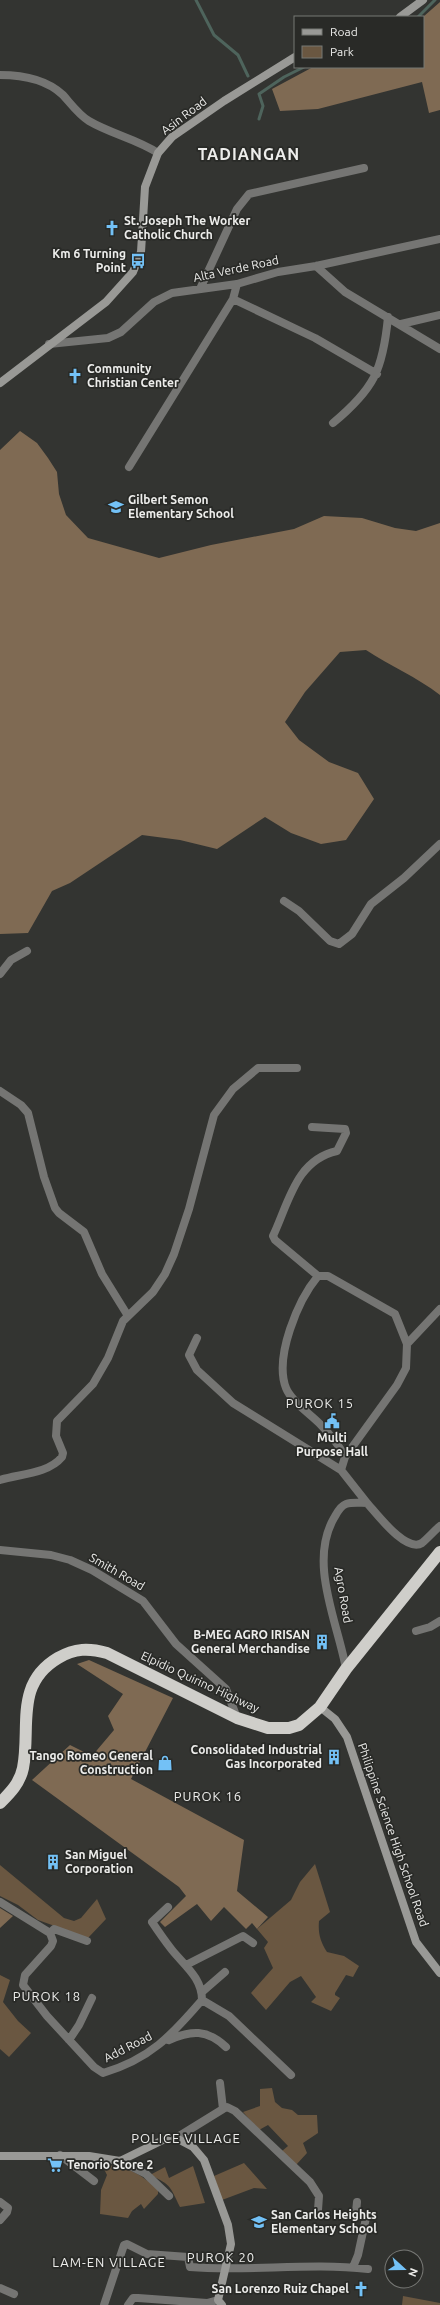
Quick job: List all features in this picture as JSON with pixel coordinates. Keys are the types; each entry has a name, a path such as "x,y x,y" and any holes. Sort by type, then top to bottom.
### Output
{"highway":[{"name":"Elpidio Quirino Highway","path":"0,1803 15,1787 23,1769 28,1694 34,1681 47,1665 73,1651 92,1649 108,1653 237,1718 268,1728 289,1728 305,1722 320,1707 346,1669 440,1552"}],"street":[{"path":"401,16 424,0"},
{"name":"Asin Road","path":"0,383 49,344 106,302 133,272 142,252 145,187 158,153 172,138 224,102 294,58"},
{"path":"0,75 29,78 52,87 90,122 145,144 158,153"},
{"path":"200,289 237,209 249,194 364,168"},
{"name":"Alta Verde Road","path":"49,344 108,338 121,332 162,297 172,293 237,284 278,272 316,266 440,239"},
{"path":"316,266 345,292 401,324 440,349"},
{"path":"129,467 233,299 237,284"},
{"path":"233,299 315,338 377,374"},
{"path":"401,324 440,315"},
{"path":"333,423 368,390 377,374 386,340 388,317"},
{"path":"284,901 299,911 330,941 339,944 352,934 374,900 404,878 440,844"},
{"path":"0,974 11,960 27,951"},
{"path":"0,1480 33,1472 53,1464 62,1457 63,1453 56,1436 57,1421 93,1384 108,1358 118,1330 128,1316 154,1292 169,1266 189,1209 210,1128 223,1102 240,1081 258,1068 297,1068"},
{"path":"0,1091 21,1105 28,1113 44,1177 55,1208 59,1213 84,1232 102,1274 128,1316"},
{"path":"312,1127 345,1129 346,1133 337,1151 325,1154 299,1175 273,1236 275,1240 318,1276 328,1276 395,1314 407,1344 406,1368 397,1385 345,1457 341,1470"},
{"path":"318,1276 309,1286 290,1324 283,1374 286,1388 321,1425 340,1448 345,1457"},
{"path":"407,1344 440,1309"},
{"path":"197,1338 189,1355 197,1370 233,1403 341,1470 367,1503 400,1538 409,1544 420,1544 440,1526"},
{"name":"Agro Road","path":"346,1669 326,1578 324,1552 329,1526 340,1507 346,1504 367,1503"},
{"name":"Smith Road","path":"0,1550 45,1554 70,1560 92,1570 143,1601 176,1644 226,1689 237,1718"},
{"path":"416,1631 430,1627 440,1621"},
{"name":"Philippine Science High School Road","path":"320,1707 335,1719 347,1737 416,1942 440,1973"},
{"path":"0,1902 50,1933 54,1929 87,1941"},
{"path":"168,1907 152,1922 198,1980 202,1992 202,2000 229,2016 291,2075"},
{"name":"Add Road","path":"50,1933 54,1941 25,1975 22,1982 26,1990 47,2016 94,2067 103,2073 145,2055 164,2042 186,2032 194,2032 211,2037 226,2047"},
{"path":"186,1965 243,1936 253,1943"},
{"path":"202,1992 225,1972"},
{"path":"69,2040 79,2025 92,1998"},
{"name":"Add Road","path":"164,2042 202,2000"},
{"path":"220,2083 223,2109"},
{"path":"120,2161 163,2140 176,2138 227,2107 241,2116 302,2173 315,2188 318,2196 318,2210"},
{"path":"128,2305 133,2298 167,2302 207,2304 220,2302 225,2268 231,2244 228,2225 212,2181 199,2152 176,2138"},
{"path":"60,2155 94,2181"},
{"path":"0,2156 89,2156 120,2161 146,2174 169,2196"},
{"path":"0,2202 8,2208 7,2212 0,2220"},
{"path":"353,2267 358,2255 366,2218 356,2212 357,2202"},
{"path":"104,2305 124,2245 127,2244 147,2254 188,2257 190,2267 218,2270 225,2268 353,2267 368,2269"},
{"path":"0,2288 14,2294"}],"green space":[{"path":"315,1864 330,1912 319,1921 319,1933 323,1944 327,1952 344,1956 359,1966 353,1977 346,1975 335,1993 335,1995 340,1998 331,2011 311,2002 316,1997 301,1976 290,1982 266,2010 251,1993 273,1968 264,1948 268,1942 257,1929 291,1900 300,1882"},
{"path":"0,1865 64,1918 74,1921 81,1918 97,1899 106,1919 88,1938 38,1920 18,1905 0,1896"},
{"path":"0,1975 10,1980 3,2002 18,2021 31,2033 9,2057 0,2049"},
{"path":"272,2088 275,2102 282,2108 292,2110 298,2115 317,2115 318,2133 303,2143 307,2153 296,2165 282,2151 288,2146 268,2125 259,2130 243,2112 260,2106 260,2089"},
{"path":"244,2163 267,2189 254,2188 222,2200 214,2176"},
{"path":"102,2165 111,2165 132,2171 158,2189 158,2194 144,2209 141,2204 132,2211 128,2218 100,2214 101,2190 107,2175"},
{"path":"193,2166 205,2203 180,2207 170,2187 163,2181 150,2175 165,2167 169,2178"},
{"path":"403,2296 440,2303 440,2305 402,2305"}],"shaded area":[{"path":"440,2 440,110 429,113 422,82 318,109 280,111 272,89 311,68 424,68 424,16"},
{"path":"20,431 37,443 57,472 59,494 66,515 88,538 159,558 211,545 294,529 324,516 362,518 395,528 416,531 440,523 440,695 366,650 340,652 305,692 285,722 299,740 329,762 358,773 374,799 346,840 321,844 291,833 265,817 217,849 180,840 142,835 70,883 52,891 28,933 0,934 0,450"},
{"path":"89,1660 173,1698 131,1779 244,1840 237,1891 268,1917 257,1929 252,1923 246,1929 224,1907 211,1921 197,1904 165,1927 160,1922 186,1896 179,1887 32,1780 70,1745 92,1756 114,1730 108,1716 123,1694 77,1664"},
{"path":"0,1908 13,1916 0,1928"}],"waterway":[{"path":"196,0 214,35 238,55 248,76"},
{"path":"419,16 435,0"},
{"path":"259,119 263,106 259,94 284,77 302,68"}],"place":[{"name":"St. Joseph The Worker Catholic Church","path":"112,228"},
{"name":"Km 6 Turning Point","path":"138,261"},
{"name":"Community Christian Center","path":"75,376"},
{"name":"Gilbert Semon Elementary School","path":"116,507"},
{"name":"Multi Purpose Hall","path":"332,1421"},
{"name":"B-MEG AGRO IRISAN General Merchandise","path":"322,1642"},
{"name":"Consolidated Industrial Gas Incorporated","path":"334,1757"},
{"name":"Tango Romeo General Construction","path":"165,1763"},
{"name":"San Miguel Corporation","path":"53,1862"},
{"name":"Tenorio Store 2","path":"55,2165"},
{"name":"San Carlos Heights Elementary School","path":"259,2222"},
{"name":"San Lorenzo Ruiz Chapel","path":"361,2289"}],"district":[{"name":"TADIANGAN","path":"249,154"},
{"name":"PUROK 15","path":"320,1403"},
{"name":"PUROK 16","path":"208,1796"},
{"name":"PUROK 18","path":"47,1996"},
{"name":"POLICE VILLAGE","path":"186,2138"},
{"name":"PUROK 20","path":"221,2257"},
{"name":"LAM-EN VILLAGE","path":"109,2262"}]}
